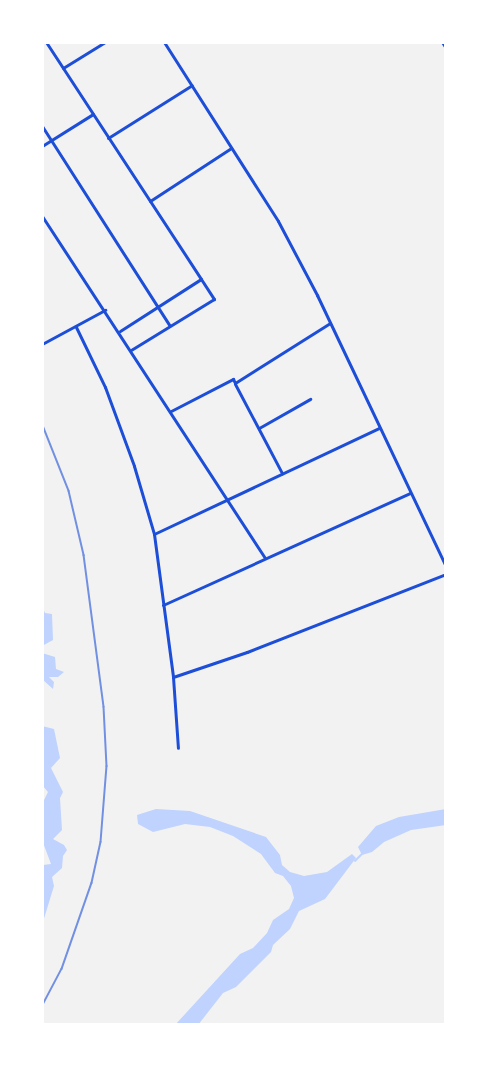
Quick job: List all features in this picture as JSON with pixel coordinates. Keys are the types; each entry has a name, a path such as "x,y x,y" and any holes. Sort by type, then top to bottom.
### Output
{"street":[{"path":"46,42 214,299 131,350"},
{"path":"63,68 105,42"},
{"path":"165,42 278,221 330,323 446,567"},
{"path":"108,138 192,85"},
{"path":"42,146 93,114"},
{"path":"42,126 170,326"},
{"path":"150,201 231,148"},
{"path":"42,216 265,558"},
{"path":"119,331 201,279"},
{"path":"42,344 105,310"},
{"path":"235,384 330,323"},
{"path":"76,327 105,387 134,466 154,534 173,677 178,747"},
{"path":"170,412 233,380 282,473"},
{"path":"259,428 310,399"},
{"path":"154,534 379,428"},
{"path":"163,605 410,493"},
{"path":"173,677 247,652 446,574"}],"water":[{"path":"42,606 45,613 52,614 53,640 42,646"},
{"path":"42,653 55,657 56,669 64,672 58,677 49,677 54,682 53,689 42,679"},
{"path":"42,726 54,729 60,758 51,768 63,792 60,798 62,830 53,839 64,845 67,850 63,856 62,868 52,877 54,886 42,925 42,862 43,865 51,864 42,840 42,804 48,792 42,785"},
{"path":"156,809 190,811 266,837 280,855 282,865 290,872 304,876 327,872 352,854 356,858 325,899 299,911 290,929 273,945 271,952 236,987 223,993 198,1025 175,1025 240,954 253,948 267,933 273,920 289,909 294,898 291,886 283,876 275,873 261,854 233,836 210,827 185,824 153,832 138,824 137,815"},
{"path":"446,809 446,825 411,830 384,842 372,852 362,855 358,847 376,826 399,817"}],"waterway":[{"path":"355,861 362,854"}],"railway":[{"path":"42,423 69,491 84,555 104,707 107,766 101,842 92,883 62,969 42,1007"}]}
